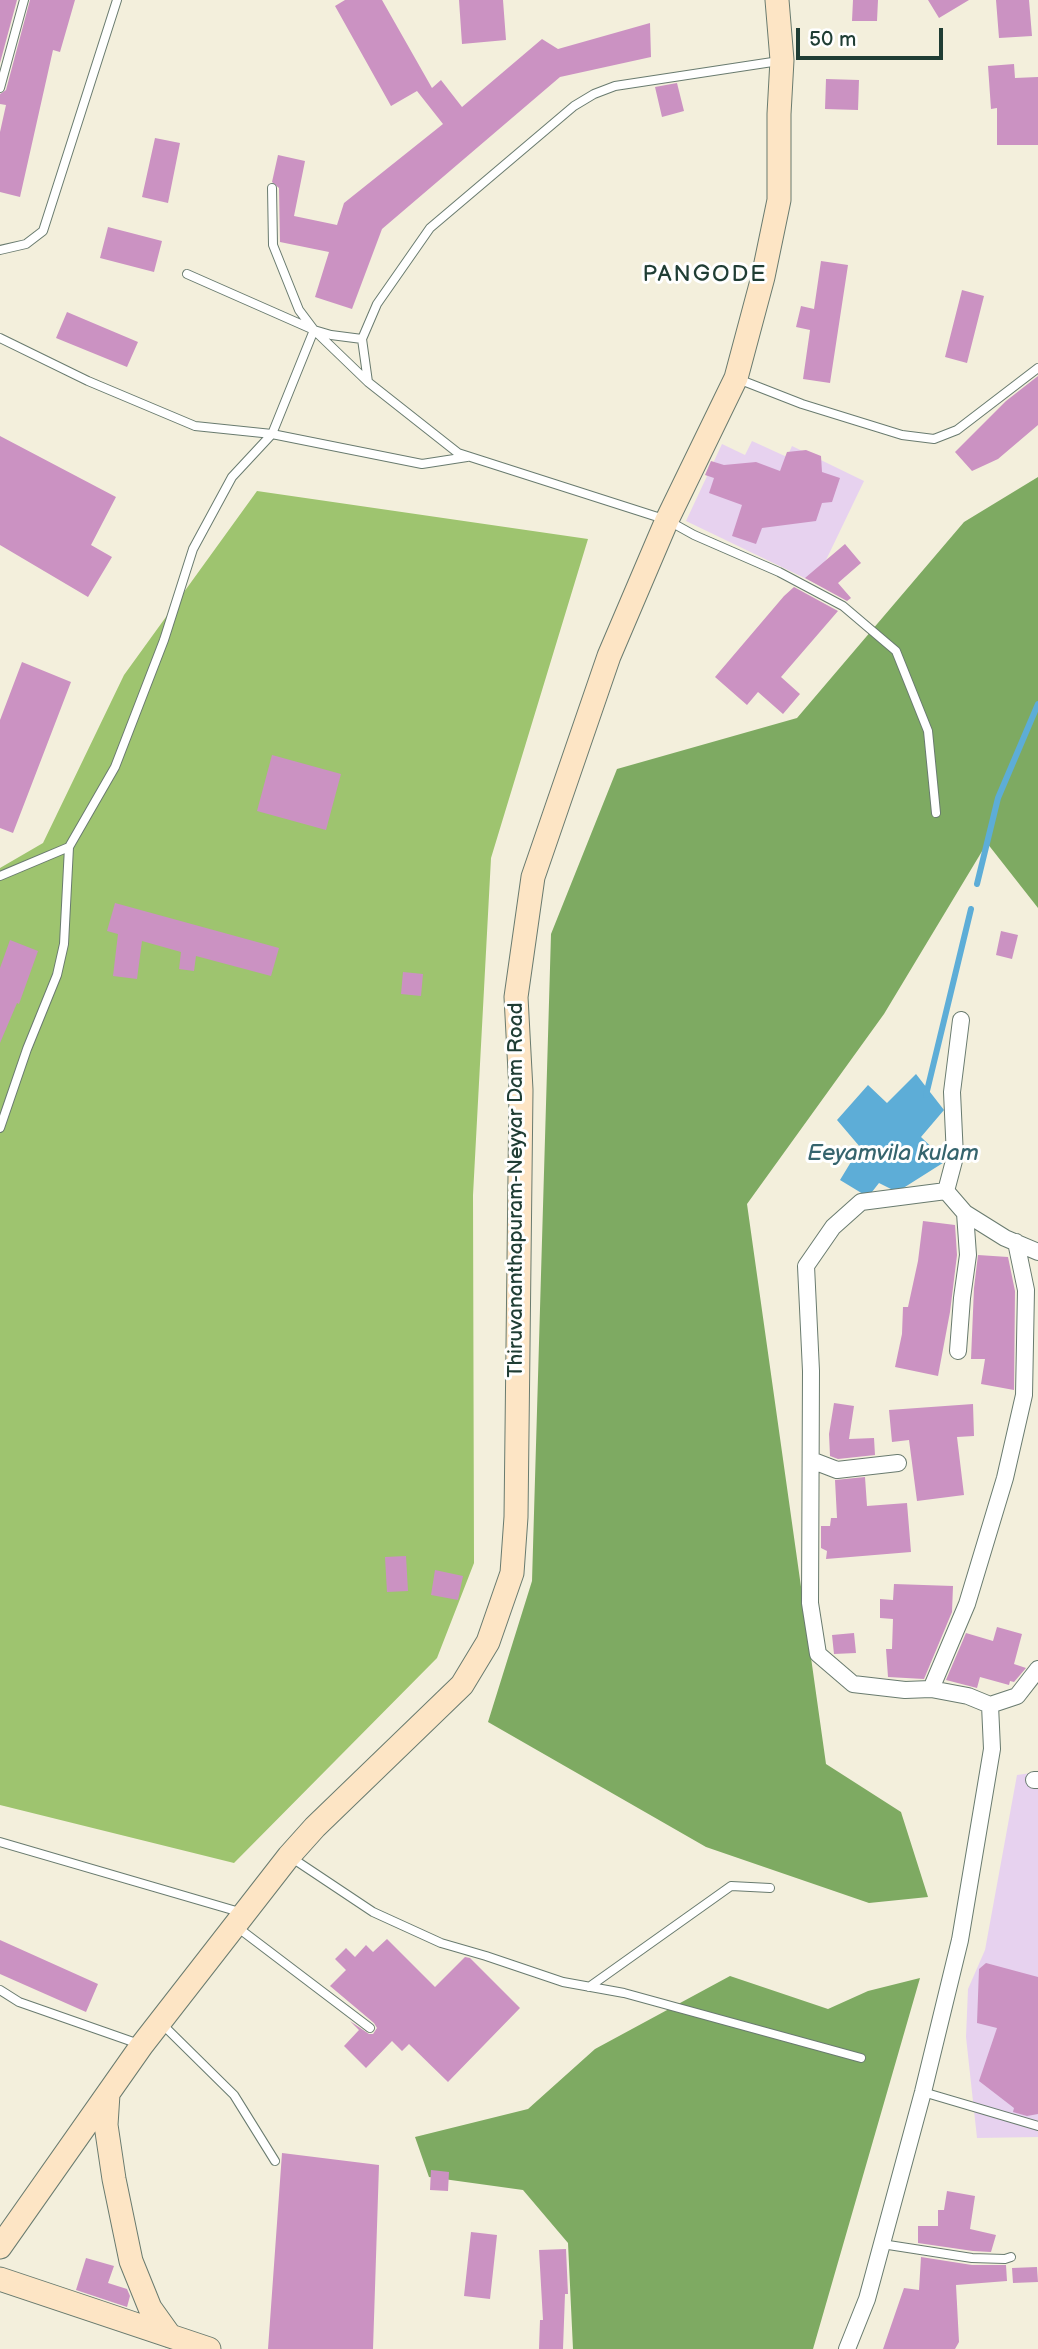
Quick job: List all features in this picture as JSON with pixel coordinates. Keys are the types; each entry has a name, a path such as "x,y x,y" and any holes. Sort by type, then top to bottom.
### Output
{"main road":[{"name":"Thiruvananthapuram-Neyyar Dam Road","path":"0,2247 142,2045 289,1856 315,1827 462,1685 488,1642 512,1573 516,1517 521,1090 516,997 533,877 609,656 667,520 736,378 763,277 779,200 782,60 777,0"},
{"path":"108,2094 106,2125 131,2261 149,2308 170,2336"},
{"path":"0,2280 209,2349"}],"street":[{"path":"946,1191 955,1157 952,1092 961,1020"},
{"path":"946,1191 965,1213 1005,1238 1038,1252"},
{"path":"946,1191 861,1202 833,1227 806,1266 811,1371 810,1603 818,1654 853,1684 905,1690 931,1689 968,1696 990,1705 1017,1696 1038,1669"},
{"path":"958,1351 968,1255 965,1213"},
{"path":"931,1689 967,1604 1005,1478 1024,1395 1026,1290 1016,1242"},
{"path":"811,1460 837,1470 898,1463"},
{"path":"847,2349 867,2299 923,2092 960,1940 992,1749 990,1705"}],"lane":[{"path":"0,88 24,0"},
{"path":"1,253 26,244 43,231 117,0"},
{"path":"368,382 362,339 377,304 430,228 574,106 615,86 782,60"},
{"path":"272,188 273,245 299,310 314,330 368,382 458,453 667,520 694,535 779,572 843,606 896,651 928,732 936,813"},
{"path":"187,274 314,330 362,339"},
{"path":"0,1128 27,1049 57,975 64,943 69,846 115,767 164,640 193,549 232,477 272,434 314,330"},
{"path":"0,338 88,381 195,426 272,434 422,464 470,457"},
{"path":"736,378 802,404 902,435 934,439 957,430 1038,368"},
{"path":"0,876 69,846"},
{"path":"0,1842 240,1919 370,2028"},
{"path":"289,1856 373,1912 440,1944 486,1956 563,1982 624,1993 861,2058"},
{"path":"589,1987 731,1886 770,1888"},
{"path":"0,1990 19,2002 142,2045"},
{"path":"160,2022 233,2095 275,2161"},
{"path":"923,2092 1038,2126"},
{"path":"882,2244 972,2258 1011,2257"}],"shaded area":[{"path":"752,441 787,457 792,446 864,481 815,583 686,521 722,444 745,455"},
{"path":"1038,1772 1038,2137 977,2138 966,2037 968,1989 985,1950 1017,1775"}],"green space":[{"path":"1038,477 1038,908 987,843 884,1014 747,1204 826,1764 901,1812 928,1897 869,1903 706,1847 488,1722 532,1581 551,934 617,769 797,718 964,522"},
{"path":"257,491 588,539 491,858 473,1195 474,1563 437,1658 234,1863 0,1805 0,868 43,843 124,675"},
{"path":"730,1976 828,2009 868,1991 920,1978 813,2349 573,2349 568,2243 523,2190 429,2177 415,2137 528,2109 595,2049"}],"water":[{"name":"Eeyamvila kulam","path":"916,1074 944,1110 921,1137 946,1161 897,1192 879,1183 868,1197 840,1180 860,1147 837,1120 868,1085 887,1103"}],"building":[{"path":"0,0 17,0 0,63"},
{"path":"30,0 75,0 60,52 53,50 20,197 0,192 0,132 6,105 0,104 0,94 6,90"},
{"path":"345,0 382,0 432,88 441,80 462,107 542,39 558,49 650,23 651,57 560,77 382,229 352,309 315,297 329,252 280,242 279,188 272,182 278,155 305,161 294,216 337,225 344,203 443,124 417,91 391,106 335,6"},
{"path":"459,0 503,0 506,40 462,44"},
{"path":"853,0 878,0 877,21 852,21"},
{"path":"928,0 969,0 939,18"},
{"path":"996,0 1029,0 1032,36 999,38"},
{"path":"1014,64 1015,78 1038,77 1038,145 997,145 997,108 991,109 988,66"},
{"path":"826,79 859,80 858,110 825,109"},
{"path":"677,83 684,111 662,117 655,87"},
{"path":"155,138 180,143 168,203 142,197"},
{"path":"108,227 162,241 154,272 100,258"},
{"path":"821,261 848,265 830,383 803,379 810,330 796,327 801,306 814,309"},
{"path":"962,290 984,296 967,363 945,357"},
{"path":"67,312 138,342 127,367 56,338"},
{"path":"1038,376 1038,425 998,459 972,471 955,452 1006,401"},
{"path":"0,436 116,497 91,545 112,557 88,597 0,545"},
{"path":"806,450 821,456 822,472 840,478 832,502 822,503 816,521 762,528 756,544 732,536 742,505 709,493 714,478 705,475 711,461 724,465 756,462 780,471 787,452"},
{"path":"845,544 861,563 838,583 851,598 847,601 805,578"},
{"path":"794,587 838,611 781,677 800,694 783,714 758,692 747,705 715,677"},
{"path":"22,662 71,682 13,833 0,828 0,720"},
{"path":"272,755 341,774 326,830 257,811"},
{"path":"115,903 279,948 271,976 196,956 194,971 179,969 181,952 142,941 137,979 113,976 118,934 107,931"},
{"path":"1001,931 1018,935 1012,959 996,955"},
{"path":"10,940 38,951 19,1004 17,1003 0,1043 0,968"},
{"path":"403,972 423,974 421,996 401,994"},
{"path":"923,1221 955,1225 957,1255 938,1376 895,1367 902,1334 903,1307 908,1307"},
{"path":"978,1255 1008,1257 1015,1291 1014,1390 981,1384 985,1359 971,1359"},
{"path":"834,1403 854,1406 849,1439 874,1438 875,1455 838,1459 830,1456 829,1434"},
{"path":"973,1404 974,1436 957,1437 964,1495 917,1501 909,1440 892,1442 889,1410"},
{"path":"865,1477 867,1506 907,1503 911,1552 826,1559 827,1551 821,1548 821,1526 830,1526 831,1518 837,1518 835,1480"},
{"path":"406,1556 408,1591 387,1592 385,1557"},
{"path":"435,1570 463,1576 458,1600 431,1595"},
{"path":"894,1584 953,1586 952,1612 924,1679 888,1677 886,1649 892,1649 893,1619 880,1618 880,1599 893,1600"},
{"path":"997,1627 1022,1634 1014,1664 1026,1668 1014,1682 1010,1681 1009,1685 980,1677 977,1688 946,1680 966,1633 993,1641"},
{"path":"854,1633 856,1653 834,1654 832,1635"},
{"path":"387,1939 435,1987 465,1957 470,1958 520,2008 448,2082 409,2044 402,2051 392,2041 366,2068 344,2046 359,2030 350,2021 369,2034 373,2034 377,2028 330,1986 346,1970 335,1959 346,1948 355,1957 366,1945 373,1952"},
{"path":"0,1940 98,1984 86,2012 0,1974"},
{"path":"986,1963 1038,1977 1038,2114 1027,2116 1013,2112 1014,2108 979,2081 997,2028 977,2023 979,1969"},
{"path":"282,2153 379,2165 373,2349 268,2349"},
{"path":"431,2170 449,2172 448,2191 430,2190"},
{"path":"947,2191 975,2196 970,2229 996,2235 991,2252 918,2243 918,2226 938,2226 938,2210 944,2210"},
{"path":"471,2232 497,2235 490,2299 464,2296"},
{"path":"566,2249 568,2294 565,2294 563,2349 539,2349 540,2320 543,2320 539,2250"},
{"path":"921,2257 972,2265 1006,2265 1007,2281 956,2285 959,2342 955,2349 883,2349 904,2288 919,2290"},
{"path":"86,2258 114,2266 108,2283 127,2289 130,2296 127,2307 76,2290"},
{"path":"1037,2267 1038,2282 1013,2283 1012,2268"}],"waterway":[{"path":"977,884 998,798 1038,704"},
{"path":"926,1095 971,909"}],"district":[{"name":"PANGODE","path":"705,275"}]}
